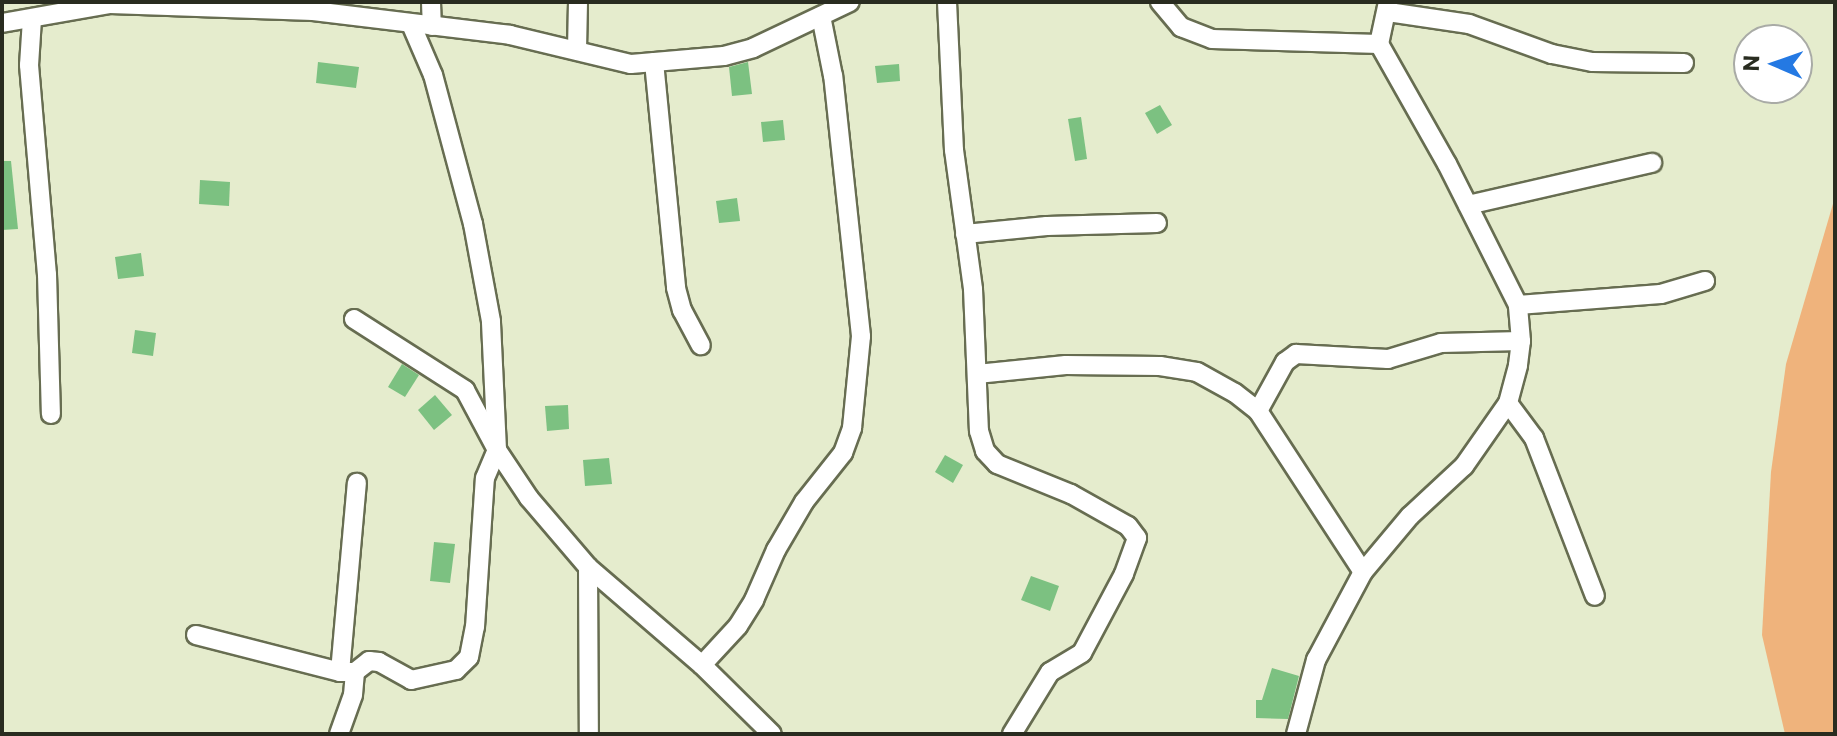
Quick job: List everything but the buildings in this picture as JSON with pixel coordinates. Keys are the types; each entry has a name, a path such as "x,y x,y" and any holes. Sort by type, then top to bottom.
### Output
{"street":[{"path":"431,2 432,26"},
{"path":"577,50 578,2"},
{"path":"947,2 954,150 973,289 979,431 985,451 997,464 1071,494 1128,526 1137,538 1124,574 1082,653 1050,672 1012,734"},
{"path":"1160,2 1181,27 1212,39 1379,44"},
{"path":"2,23 110,3 201,3 313,11 510,35 606,60 654,62 724,56 753,48 843,4"},
{"path":"1296,734 1316,660 1363,572 1410,516 1464,466 1508,403 1521,341 1518,305 1468,205 1379,44 1388,7 1469,24 1552,54 1592,62 1684,63"},
{"path":"702,665 738,626 754,600 776,550 804,502 843,453 854,417 861,336 834,90 821,16"},
{"path":"32,19 29,65 47,274 51,414"},
{"path":"196,635 348,672 369,661 379,662 411,680 456,670 469,657 475,627 485,478 497,450 491,321 482,267 433,75 411,24"},
{"path":"654,62 676,288 682,310 701,345"},
{"path":"1468,205 1652,163"},
{"path":"965,234 1047,226 1157,223"},
{"path":"1518,305 1646,296 1705,281"},
{"path":"354,319 465,390 497,450 529,498 588,567 702,665 772,734"},
{"path":"1258,411 1285,362 1296,354 1388,359 1441,343 1521,341"},
{"path":"977,374 1066,365 1160,366 1197,372 1258,411 1363,572"},
{"path":"1508,403 1534,438 1595,596"},
{"path":"339,734 353,695 348,672 357,483"},
{"path":"588,567 589,734"}],"shaded area":[{"path":"1835,197 1835,734 1785,734 1762,635 1771,472 1786,364"}]}
